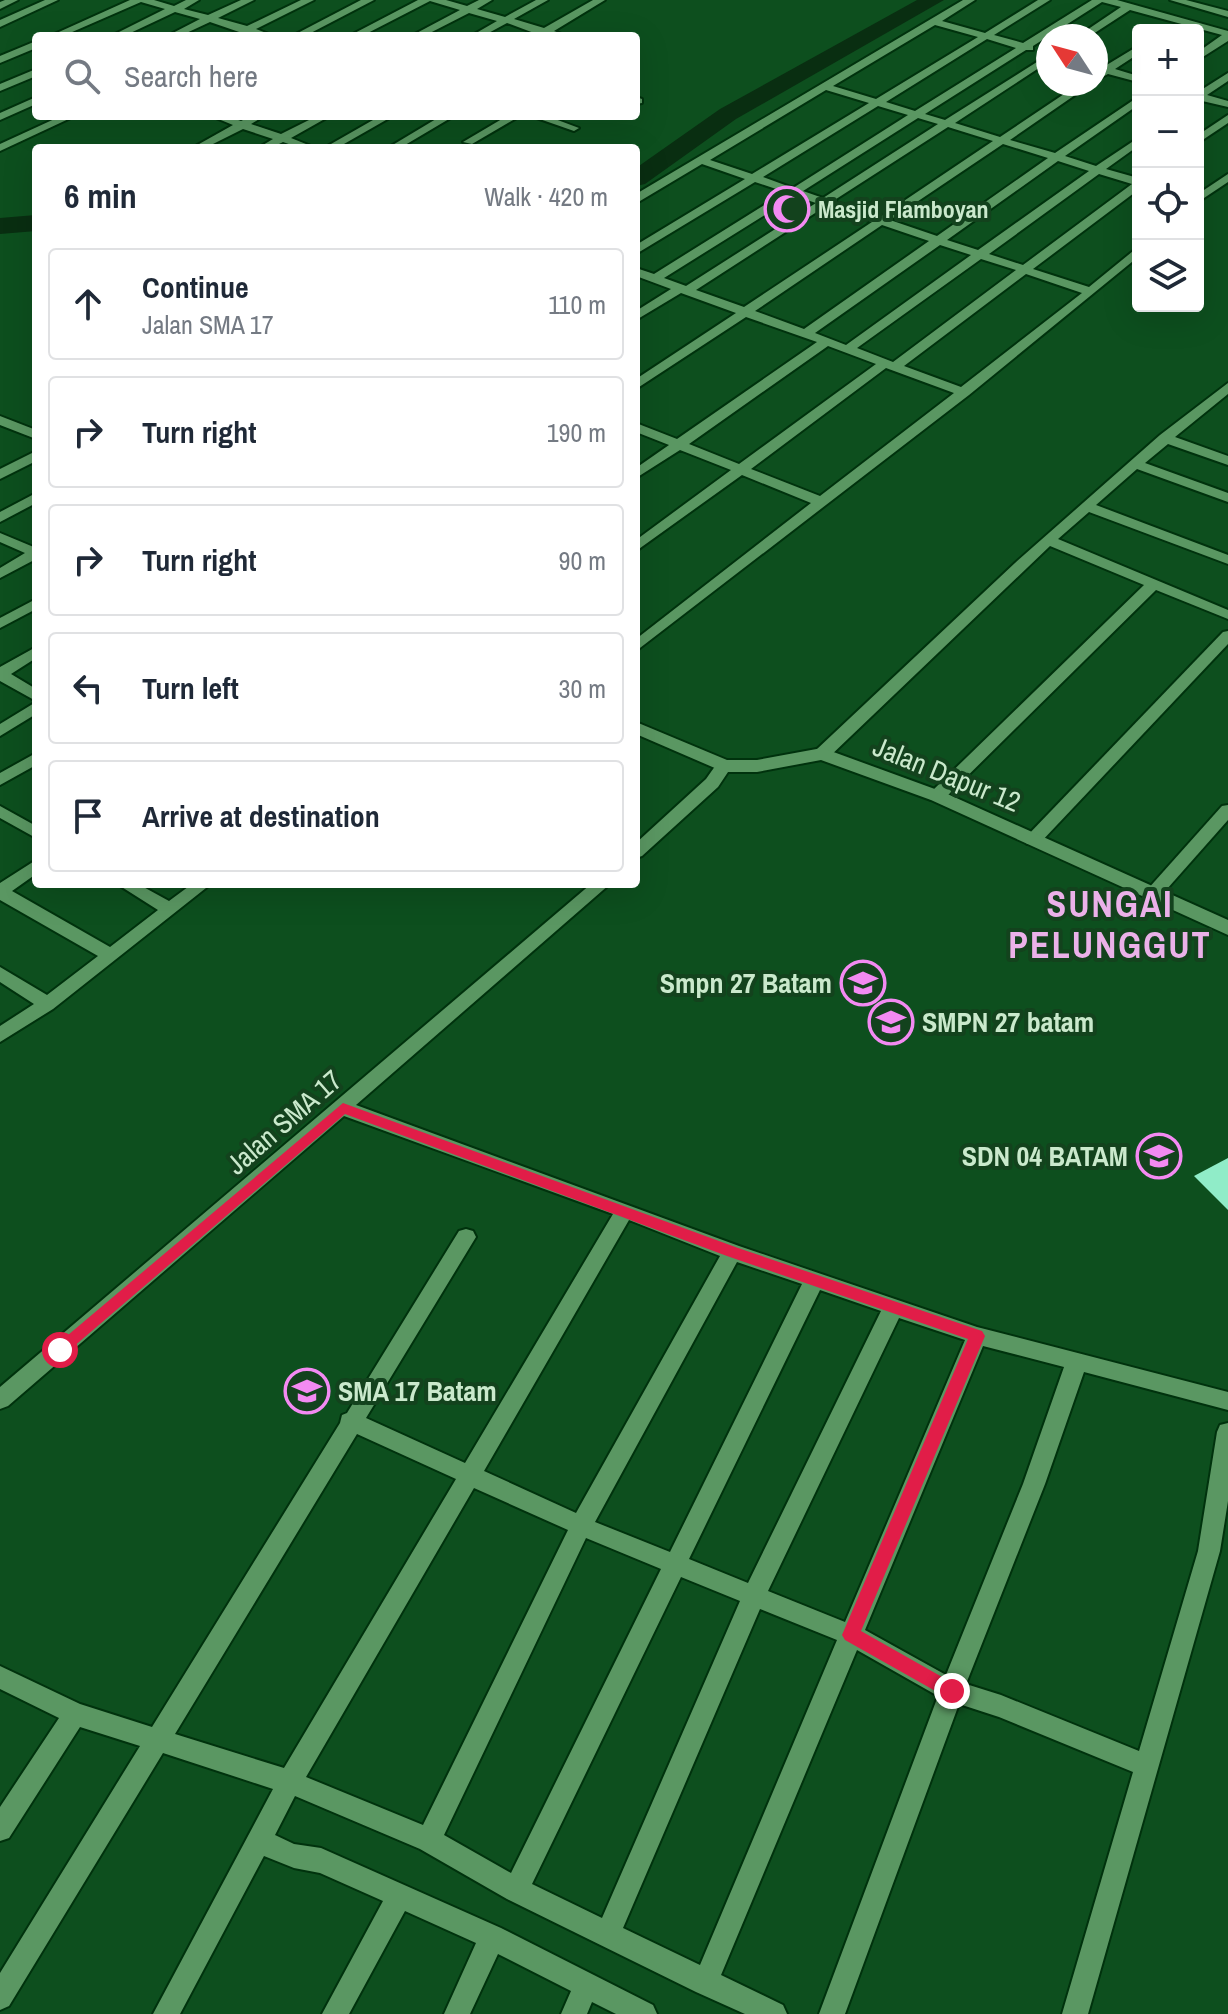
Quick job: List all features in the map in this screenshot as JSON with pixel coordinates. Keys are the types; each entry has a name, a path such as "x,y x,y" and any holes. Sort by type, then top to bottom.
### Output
{"street":[{"path":"0,6 13,0"},
{"path":"0,24 53,0"},
{"path":"64,32 140,0 254,32"},
{"path":"125,32 194,0"},
{"path":"180,32 249,0"},
{"path":"243,32 309,0"},
{"path":"305,32 369,0"},
{"path":"362,32 426,0"},
{"path":"435,0 506,19 536,32"},
{"path":"424,32 487,0"},
{"path":"483,32 543,0"},
{"path":"544,32 600,0"},
{"path":"640,197 970,0"},
{"path":"640,248 1045,0"},
{"path":"655,279 1099,0"},
{"path":"1106,0 1228,35"},
{"path":"1175,0 1228,14"},
{"path":"1174,24 1211,0"},
{"path":"1101,24 1129,6"},
{"path":"936,22 1036,51"},
{"path":"1204,53 1228,35"},
{"path":"0,60 32,46"},
{"path":"0,48 32,58"},
{"path":"1108,64 1132,52"},
{"path":"640,314 824,202 1036,64"},
{"path":"1108,70 1132,77"},
{"path":"0,88 32,74"},
{"path":"1199,96 1228,76"},
{"path":"826,87 1132,182"},
{"path":"640,382 1068,96"},
{"path":"1204,98 1228,104"},
{"path":"0,117 32,102"},
{"path":"805,334 1132,104"},
{"path":"1204,136 1228,118"},
{"path":"0,148 61,120"},
{"path":"228,120 300,144"},
{"path":"205,144 251,120"},
{"path":"271,144 317,120"},
{"path":"336,144 381,120"},
{"path":"400,144 442,120"},
{"path":"468,142 508,120"},
{"path":"549,120 574,128"},
{"path":"848,349 1132,145"},
{"path":"700,160 1091,292"},
{"path":"1204,195 1228,177"},
{"path":"640,544 1132,188"},
{"path":"640,638 964,392 1132,256"},
{"path":"640,273 964,392"},
{"path":"640,471 827,341"},
{"path":"640,729 724,766 757,766 822,754 923,654 1135,464 1228,388"},
{"path":"3,424 32,434"},
{"path":"640,429 821,502"},
{"path":"1165,438 1228,461"},
{"path":"0,475 32,457"},
{"path":"1135,464 1228,498"},
{"path":"0,518 32,499"},
{"path":"1088,507 1228,560"},
{"path":"0,537 32,551"},
{"path":"1050,541 1228,615"},
{"path":"0,574 32,555"},
{"path":"937,796 1153,585"},
{"path":"0,624 32,605"},
{"path":"1033,840 1228,635"},
{"path":"32,654 0,674 32,694"},
{"path":"0,731 32,710"},
{"name":"Jalan Dapur 12","path":"822,754 937,796 1228,928"},
{"path":"0,780 32,760"},
{"path":"640,848 712,783 724,766"},
{"path":"1153,894 1228,810"},
{"path":"0,811 32,831"},
{"path":"32,869 0,892 111,955"},
{"path":"132,888 170,909"},
{"path":"0,1035 47,1004 198,888"},
{"name":"Jalan SMA 17","path":"0,1400 597,888"},
{"path":"0,973 47,1004"},
{"path":"343,1108 732,1252 977,1336 1228,1401"},
{"path":"166,2014 290,1782 625,1210"},
{"path":"0,1997 160,1740 350,1421 466,1237"},
{"path":"429,1840 581,1526 732,1252"},
{"path":"516,1890 815,1279"},
{"path":"608,1934 754,1595 893,1308"},
{"path":"705,1983 977,1336"},
{"path":"832,2014 952,1691 1034,1484 1076,1364"},
{"path":"350,1421 581,1526 851,1635 952,1691 1001,1706 1147,1766"},
{"path":"1075,2014 1209,1551 1228,1432"},
{"path":"0,1677 75,1714 290,1782 429,1840 516,1890 774,2014"},
{"path":"0,1829 75,1714"},
{"path":"259,1841 294,1856 321,1861 492,1937 644,2014"},
{"path":"335,2014 399,1897"},
{"path":"457,2014 492,1937"},
{"path":"574,2014 586,1986"}],"building":[{"path":"1228,1158 1228,1210 1194,1176"}],"waterway":[{"path":"640,176 728,114 933,0"},
{"path":"0,226 32,223"}],"place":[{"name":"Masjid Flamboyan","path":"787,209"},
{"name":"Smpn 27 Batam","path":"863,983"},
{"name":"SMPN 27 batam","path":"891,1022"},
{"name":"SDN 04 BATAM","path":"1159,1156"},
{"name":"SMA 17 Batam","path":"307,1391"}],"district":[{"name":"SUNGAI PELUNGGUT","path":"1110,924"}],"route":[{"path":"60,1350 343,1108 732,1252 977,1336 851,1635 952,1691"}]}
